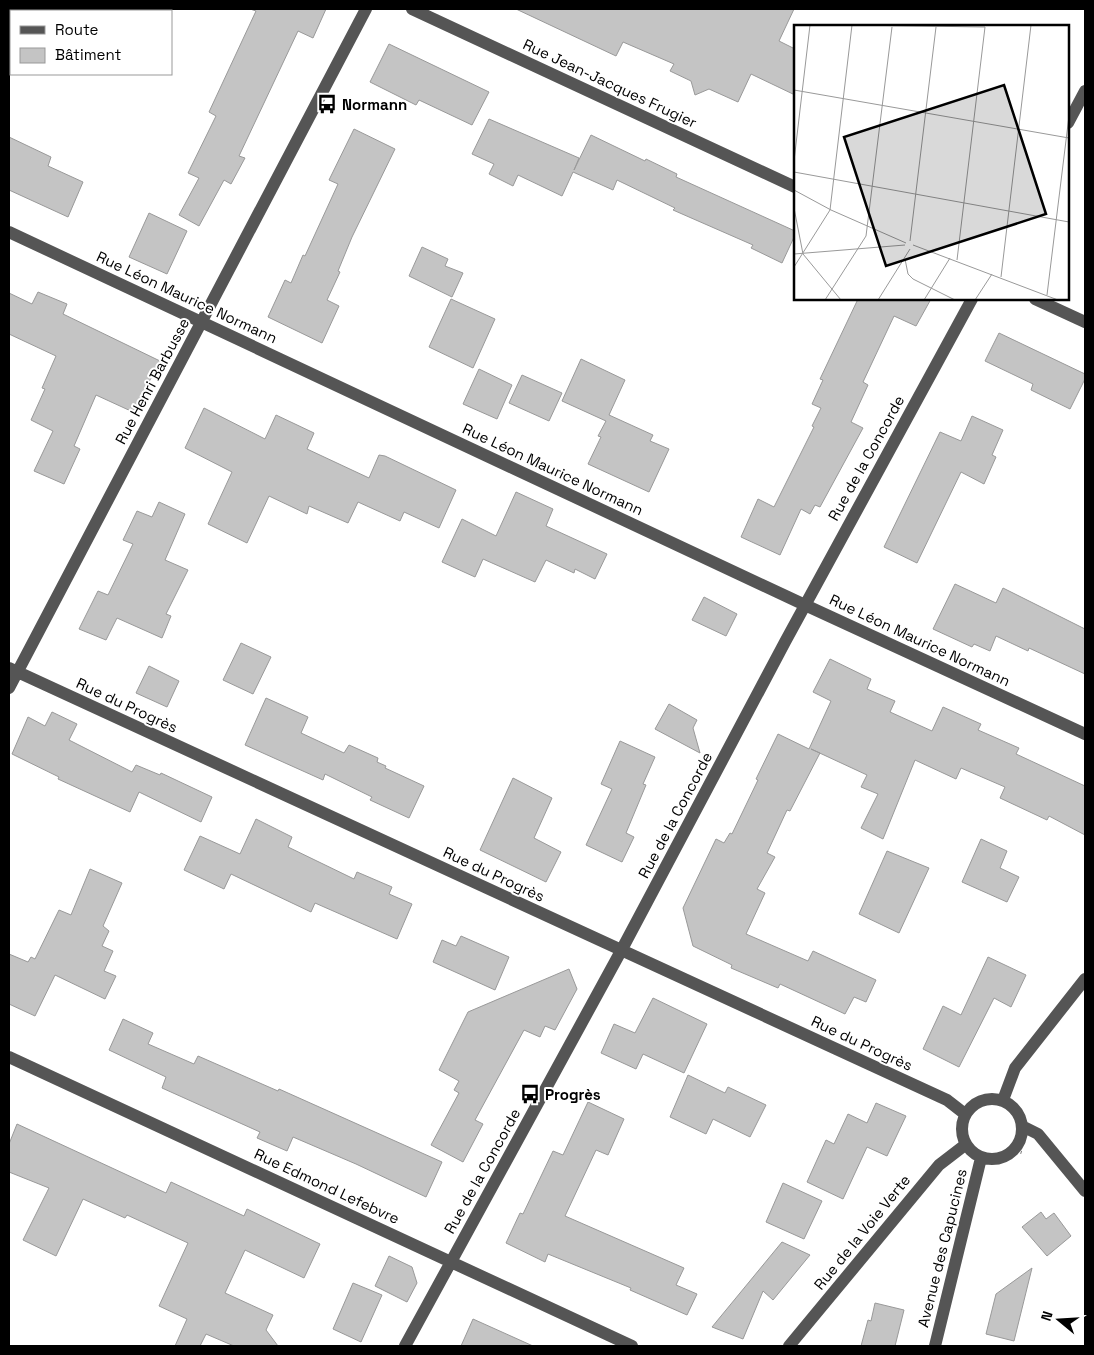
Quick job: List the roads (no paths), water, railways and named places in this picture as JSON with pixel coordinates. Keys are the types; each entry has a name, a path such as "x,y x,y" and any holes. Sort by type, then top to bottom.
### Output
{"street":[{"name":"Rue Henri Barbusse","path":"9,688 13,670 201,322 366,9"},
{"name":"Rue Jean-Jacques Frugier","path":"412,9 794,187"},
{"path":"1069,121 1085,92"},
{"name":"Rue Léon Maurice Normann","path":"9,232 1085,734"},
{"name":"Rue de la Concorde","path":"405,1346 971,300"},
{"path":"1037,300 1085,322"},
{"name":"Rue du Progrès","path":"13,670 947,1100 964,1114"},
{"path":"1003,1100 1015,1068 1085,979"},
{"name":"Rue Edmond Lefebvre","path":"9,1057 632,1346"},
{"path":"988,1098 1003,1100 1012,1106 1019,1115 1022,1126 1021,1139 1014,1150 1004,1157 993,1160 981,1158 972,1153 965,1145 960,1129 964,1114 975,1103 988,1098"},
{"path":"1022,1126 1038,1134 1085,1191"},
{"name":"Rue de la Voie Verte","path":"789,1346 939,1165 965,1145"},
{"name":"Avenue des Capucines","path":"935,1346 981,1158"}],"place":[{"name":"Normann","path":"327,104"},
{"name":"Progrès","path":"530,1094"}]}
